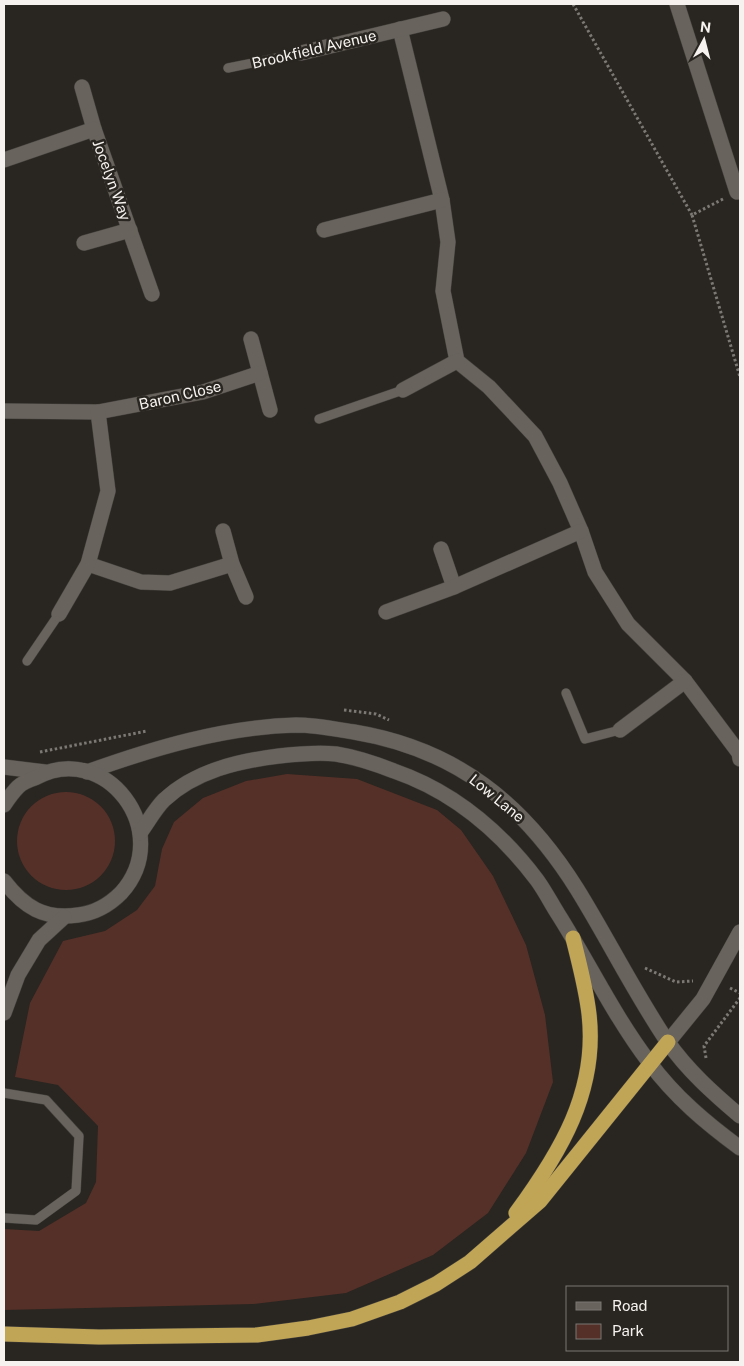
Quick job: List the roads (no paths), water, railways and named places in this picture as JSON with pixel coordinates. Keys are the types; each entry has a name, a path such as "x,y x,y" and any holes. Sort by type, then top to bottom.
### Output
{"highway":[{"path":"498,1239 555,1156 571,1126 582,1097 588,1070 589,1015 573,938"},
{"path":"4,1334 99,1337 257,1335 308,1328 352,1319 400,1302 436,1284 463,1267 498,1239 540,1201 668,1042"}],"street":[{"path":"677,4 737,192"},
{"name":"Brookfield Avenue","path":"301,53 444,19"},
{"path":"400,29 442,200 448,242 444,291 457,361 489,387 535,436 560,483 582,532 595,572 628,624 685,680 738,753 740,759"},
{"name":"Jocelyn Way","path":"82,87 94,130 152,294"},
{"name":"Jocelyn Way","path":"4,160 94,130"},
{"path":"324,230 442,200"},
{"name":"Jocelyn Way","path":"84,243 130,230"},
{"path":"251,339 270,410"},
{"path":"402,390 457,361"},
{"name":"Baron Close","path":"4,411 98,412 203,392 260,373"},
{"path":"60,614 88,564 108,491 98,412"},
{"path":"223,531 232,564 246,597"},
{"path":"386,612 454,587 582,532"},
{"path":"441,550 454,587"},
{"path":"88,564 141,582 170,583 232,564"},
{"path":"620,730 685,680"},
{"name":"Low Lane","path":"87,772 123,759 193,739 252,728 298,725 380,736 416,747 442,758 480,781 505,801 530,825 554,855 577,889 668,1042 692,1071 740,1116"},
{"name":"Low Lane","path":"140,833 163,802 184,783 214,770 256,759 298,754 336,754 407,775 441,791 471,812 515,853 538,881 622,1023 650,1063 675,1094 704,1121 740,1148"},
{"path":"4,767 45,772 66,769 87,772 106,780 123,794 134,812 140,833 140,859 130,883 112,902 90,914 64,917 39,912 17,898 4,881"},
{"path":"4,805 19,786 45,772"},
{"path":"4,1013 18,975 39,940 64,917"},
{"path":"668,1042 703,999 740,932"}],"lane":[{"name":"Brookfield Avenue","path":"228,68 301,53"},
{"path":"319,420 402,390"},
{"path":"27,661 60,614"},
{"path":"566,693 585,739 620,730"},
{"path":"4,1093 46,1100 79,1136 76,1191 36,1220 4,1218"}]}
